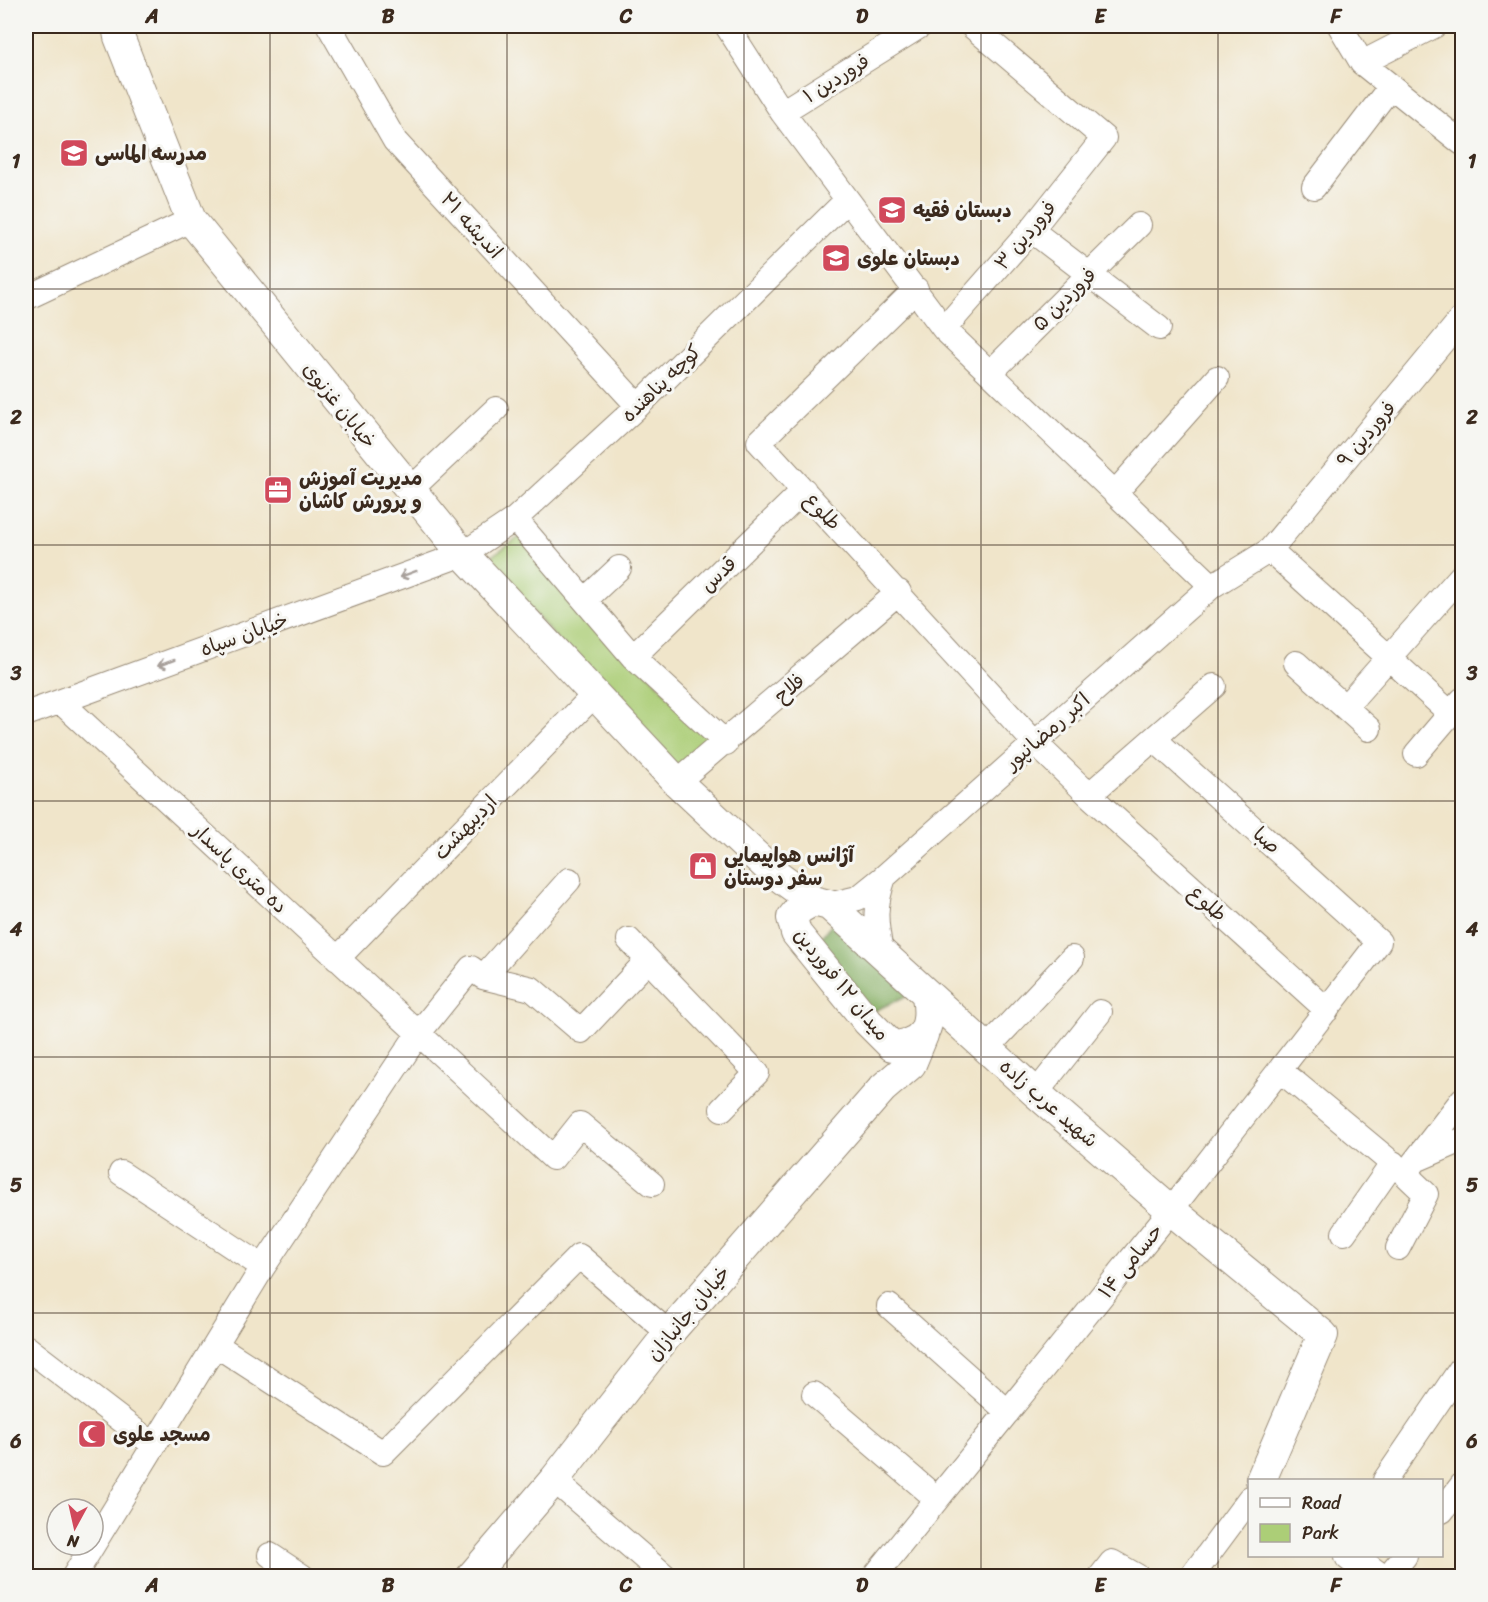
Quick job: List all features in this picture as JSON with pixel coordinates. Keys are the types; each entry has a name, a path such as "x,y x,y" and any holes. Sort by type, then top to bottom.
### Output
{"street":[{"name":"اندیشه ۲۱","path":"330,26 394,141 638,406"},
{"path":"726,26 782,112 944,329 1212,586"},
{"name":"فروردین ۱","path":"782,112 920,26"},
{"name":"فروردین ۳","path":"944,329 1031,230 1104,138 972,26"},
{"path":"1340,26 1362,63 1462,143"},
{"path":"1362,63 1434,26"},
{"name":"خیابان غزنوی","path":"114,29 191,220 463,554 593,696 677,782 811,908"},
{"path":"1314,188 1391,86"},
{"name":"کوچه پناهنده","path":"463,554 514,519 638,406 847,200"},
{"path":"26,298 191,220"},
{"name":"فروردین ۵","path":"990,373 1139,225"},
{"path":"1031,230 1088,276 1159,328"},
{"name":"طلوع","path":"916,289 759,442 899,592 1034,742 1089,795 1327,1010"},
{"name":"فروردین ۹","path":"1212,586 1270,550 1462,318"},
{"path":"1116,493 1217,378"},
{"path":"410,491 496,409"},
{"name":"قدس","path":"633,657 804,490"},
{"path":"514,519 633,657 726,743"},
{"path":"1270,550 1388,657 1456,707 1416,754"},
{"name":"خیابان سپاه","path":"26,714 463,554"},
{"path":"585,600 619,568"},
{"path":"1345,707 1462,575"},
{"name":"اکبر رمضانپور","path":"811,908 858,897 884,877 1212,586"},
{"name":"فلاح","path":"677,782 726,743 899,592"},
{"path":"1296,663 1369,729"},
{"path":"1089,795 1214,686"},
{"name":"اردیبهشت","path":"337,958 593,696"},
{"name":"ده متری پاسدار","path":"61,702 554,1158 580,1124 652,1184"},
{"name":"صبا","path":"1154,739 1379,942"},
{"path":"881,951 875,904 884,877"},
{"path":"483,977 569,880"},
{"name":"میدان ۱۲ فروردین","path":"811,908 881,951 927,996 930,1017 922,1035 908,1045 892,1046 868,1022 796,933 811,908"},
{"path":"629,940 757,1073 722,1109"},
{"name":"حسامی ۱۴","path":"877,1576 1171,1210 1379,942"},
{"path":"986,1049 1072,958"},
{"path":"105,1525 263,1267 418,1034 471,968 483,977 532,989 581,1031 648,960"},
{"name":"شهید عرب زاده","path":"927,996 1171,1210 1323,1335 1261,1479"},
{"path":"1036,1092 1100,1012"},
{"path":"883,1088 911,1064 922,1035"},
{"name":"خیابان جانبازان","path":"472,1576 554,1480 669,1334 883,1088 892,1046"},
{"path":"1281,1071 1405,1166 1426,1194 1398,1248"},
{"path":"1344,1233 1462,1100"},
{"path":"1405,1166 1462,1140"},
{"path":"121,1173 263,1267"},
{"path":"216,1345 383,1453 579,1256 669,1334"},
{"path":"890,1306 1008,1412"},
{"path":"26,1347 154,1445"},
{"path":"1386,1479 1462,1367"},
{"path":"814,1394 938,1499"},
{"path":"554,1480 665,1576"},
{"path":"1443,1510 1462,1485"},
{"path":"1192,1576 1248,1501"},
{"path":"270,1555 302,1576"},
{"path":"74,1576 86,1557"},
{"path":"1351,1557 1377,1576"},
{"path":"1388,1576 1404,1557"},
{"path":"1101,1576 1112,1562 1137,1576"}],"green space":[{"path":"520,537 711,741 672,771 487,559"},
{"path":"837,919 908,995 872,1012 810,949"}],"place":[{"name":"مدرسه الماسی","path":"74,153"},
{"name":"دبستان فقیه","path":"892,210"},
{"name":"دبستان علوی","path":"836,258"},
{"name":"مدیریت آموزش و پرورش کاشان","path":"278,490"},
{"name":"آژانس هواپیمایی سفر دوستان","path":"703,866"},
{"name":"مسجد علوی","path":"92,1434"}]}
